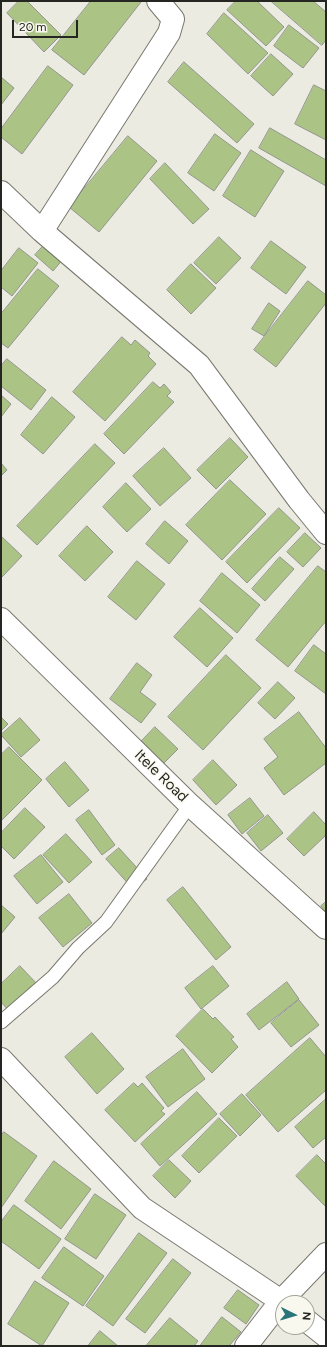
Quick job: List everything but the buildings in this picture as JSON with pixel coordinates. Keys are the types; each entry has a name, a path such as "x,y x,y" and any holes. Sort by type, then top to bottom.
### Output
{"street":[{"path":"42,231 169,33 173,19 158,1"},
{"path":"1,192 42,231 199,366 298,500 326,533"},
{"name":"Itele Road","path":"1,619 190,805 326,928"},
{"path":"1,1059 142,1208 275,1297"},
{"path":"288,1295 326,1254"},
{"path":"246,1346 275,1311"},
{"path":"315,1327 326,1336"}],"lane":[{"path":"1,1022 52,977 78,948 106,922 190,805"}]}
